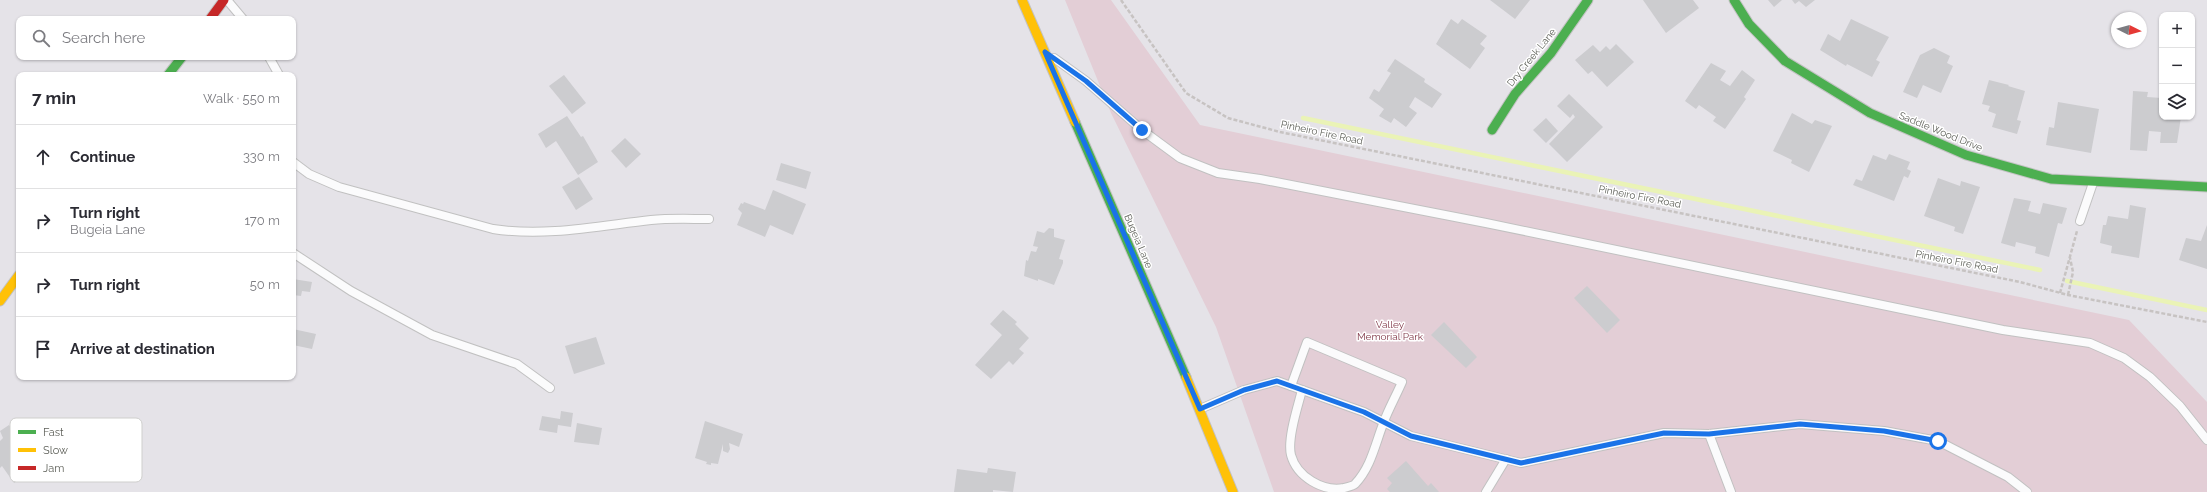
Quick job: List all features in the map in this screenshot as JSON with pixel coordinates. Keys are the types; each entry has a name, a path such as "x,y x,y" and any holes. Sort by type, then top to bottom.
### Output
{"street":[{"path":"213,16 226,0"},
{"name":"Bugeia Lane","path":"1022,0 1200,409 1233,492"},
{"name":"Dry Creek Lane","path":"1492,130 1515,94 1551,53 1588,0"},
{"name":"Saddle Wood Drive","path":"1734,0 1749,24 1784,61 1870,113 1966,155 2051,179 2207,187"},
{"path":"170,72 180,60"},
{"path":"0,301 16,279"}],"lane":[{"path":"226,0 240,16"},
{"path":"1045,52 1086,81 1142,130 1180,158 1218,173 1260,179 1478,222 2003,330 2090,343 2124,358 2150,377 2180,406 2207,440"},
{"path":"271,60 277,72"},
{"path":"296,164 309,174 339,187 493,229 515,233 570,231 653,220 709,219"},
{"path":"2080,221 2093,182"},
{"path":"296,255 351,291 432,334 517,364 550,388"},
{"path":"1291,386 1307,342 1402,382 1384,422 1369,466 1354,485 1338,491 1326,491 1302,474 1291,455 1292,434 1302,390"},
{"path":"1200,409 1244,390 1277,381 1364,412 1411,436 1521,463 1664,433 1709,434 1800,424 1884,431 1938,441 2008,477 2027,492"},
{"path":"1709,434 1731,492"},
{"path":"1486,492 1506,459"}],"path":[{"name":"Pinheiro Fire Road","path":"1121,0 1186,93 1228,118 1280,132 2020,282 2068,295 2207,322"},
{"path":"2060,293 2080,221"},
{"path":"2068,295 2073,272 2070,257"}],"green space":[{"name":"Valley Memorial Park","path":"1065,0 1111,0 1200,125 2129,320 2207,402 2207,492 1274,492 1216,327 1111,113"}],"building":[{"path":"1490,0 1530,0 1515,19"},
{"path":"1643,0 1693,0 1699,8 1666,33"},
{"path":"1768,0 1782,0 1774,7"},
{"path":"1792,0 1815,0 1806,7 1799,1 1795,4"},
{"path":"1451,19 1458,24 1462,19 1487,36 1480,44 1485,48 1470,69 1436,44"},
{"path":"1851,19 1889,37 1876,60 1880,62 1872,77 1847,64 1846,66 1820,50 1828,34 1840,41"},
{"path":"1616,44 1634,62 1607,87 1592,71 1588,74 1575,60 1593,45 1600,52 1606,46 1610,50"},
{"path":"1934,48 1950,56 1947,63 1953,66 1941,93 1923,85 1917,98 1903,92 1920,55"},
{"path":"1395,59 1425,79 1424,82 1442,94 1432,108 1415,97 1409,107 1417,113 1406,127 1394,118 1391,123 1379,116 1384,109 1369,98 1374,89 1379,92 1391,73 1387,71"},
{"path":"1711,63 1726,71 1720,80 1730,86 1742,70 1755,80 1744,97 1746,99 1725,129 1713,121 1716,117 1699,105 1696,109 1685,101"},
{"path":"564,75 586,103 572,114 549,86"},
{"path":"1989,80 2025,91 2017,120 2021,121 2017,134 1992,127 1996,114 1988,111 1990,106 1982,104"},
{"path":"2133,91 2148,92 2147,97 2159,98 2159,120 2181,120 2177,143 2160,143 2161,132 2149,131 2147,151 2130,150"},
{"path":"1569,94 1603,127 1567,162 1549,144 1575,117 1573,114 1570,118 1557,106"},
{"path":"2058,102 2099,109 2091,153 2046,145 2049,127 2054,128"},
{"path":"1792,113 1812,124 1815,120 1832,126 1809,172 1791,163 1792,160 1773,151"},
{"path":"567,116 581,137 583,136 598,162 578,175 556,141 546,148 538,134"},
{"path":"1546,118 1558,131 1546,143 1533,130"},
{"path":"625,138 641,154 626,168 611,151"},
{"path":"1889,154 1910,162 1907,169 1911,171 1908,178 1904,176 1894,201 1853,185 1856,179 1862,181 1873,155 1886,160"},
{"path":"781,163 811,172 806,189 776,180"},
{"path":"579,177 593,199 576,210 562,187"},
{"path":"1938,178 1960,186 1961,181 1980,187 1963,234 1954,231 1955,227 1924,216"},
{"path":"773,190 806,204 793,235 770,225 765,237 737,225 742,213 738,209 741,203 743,204 744,202 765,210"},
{"path":"2014,198 2031,201 2028,211 2040,214 2043,203 2067,208 2062,224 2058,223 2049,257 2035,253 2036,247 2016,242 2015,247 2001,243"},
{"path":"2130,205 2146,208 2139,258 2111,253 2112,246 2100,243 2103,225 2106,225 2108,216 2128,219"},
{"path":"2207,225 2207,269 2179,260 2186,238 2201,241"},
{"path":"1049,228 1054,229 1054,237 1065,240 1059,259 1063,260 1063,263 1054,285 1024,276 1026,260 1028,261 1031,251 1036,252 1038,247 1033,246 1037,231 1044,233"},
{"path":"296,279 312,282 310,292 302,291 301,296 296,295"},
{"path":"1587,286 1620,320 1607,333 1574,298"},
{"path":"1003,310 1017,322 1015,324 1029,338 1019,349 1024,353 1013,365 1009,361 991,379 975,365 1002,335 990,324"},
{"path":"1444,322 1477,357 1466,368 1431,335"},
{"path":"296,330 316,334 312,349 296,346"},
{"path":"596,337 605,364 574,374 565,346"},
{"path":"561,411 573,413 571,427 558,425 557,433 539,430 542,416 560,419"},
{"path":"705,421 743,434 739,447 729,443 730,449 728,453 723,451 723,444 718,464 706,464 707,462 695,458"},
{"path":"577,423 602,428 599,445 574,442"},
{"path":"9,425 10,426 10,477 2,466 0,468 0,441 3,438 0,431"},
{"path":"1406,461 1428,486 1431,483 1439,492 1390,492 1387,489 1392,483 1387,478"},
{"path":"988,468 1016,472 1013,492 993,490 993,492 954,492 957,469 987,473"}],"waterway":[{"path":"1303,118 2040,270"},
{"path":"2067,281 2207,310"}],"traffic: fast":[{"path":"1492,130 1515,94 1551,53 1588,0"},
{"path":"1734,0 1749,24 1785,61 1870,113 1966,155 2051,179 2207,187"},
{"path":"170,72 180,60"},
{"path":"1075,122 1186,377"}],"traffic: slow":[{"path":"1022,0 1075,122"},
{"path":"0,301 16,279"},
{"path":"1186,377 1233,492"}],"traffic: jam":[{"path":"212,16 224,0"}],"route":[{"path":"1142,130 1086,81 1045,52 1200,409 1244,390 1277,381 1364,412 1411,436 1521,463 1664,433 1709,434 1800,424 1884,431 1938,441"}]}
